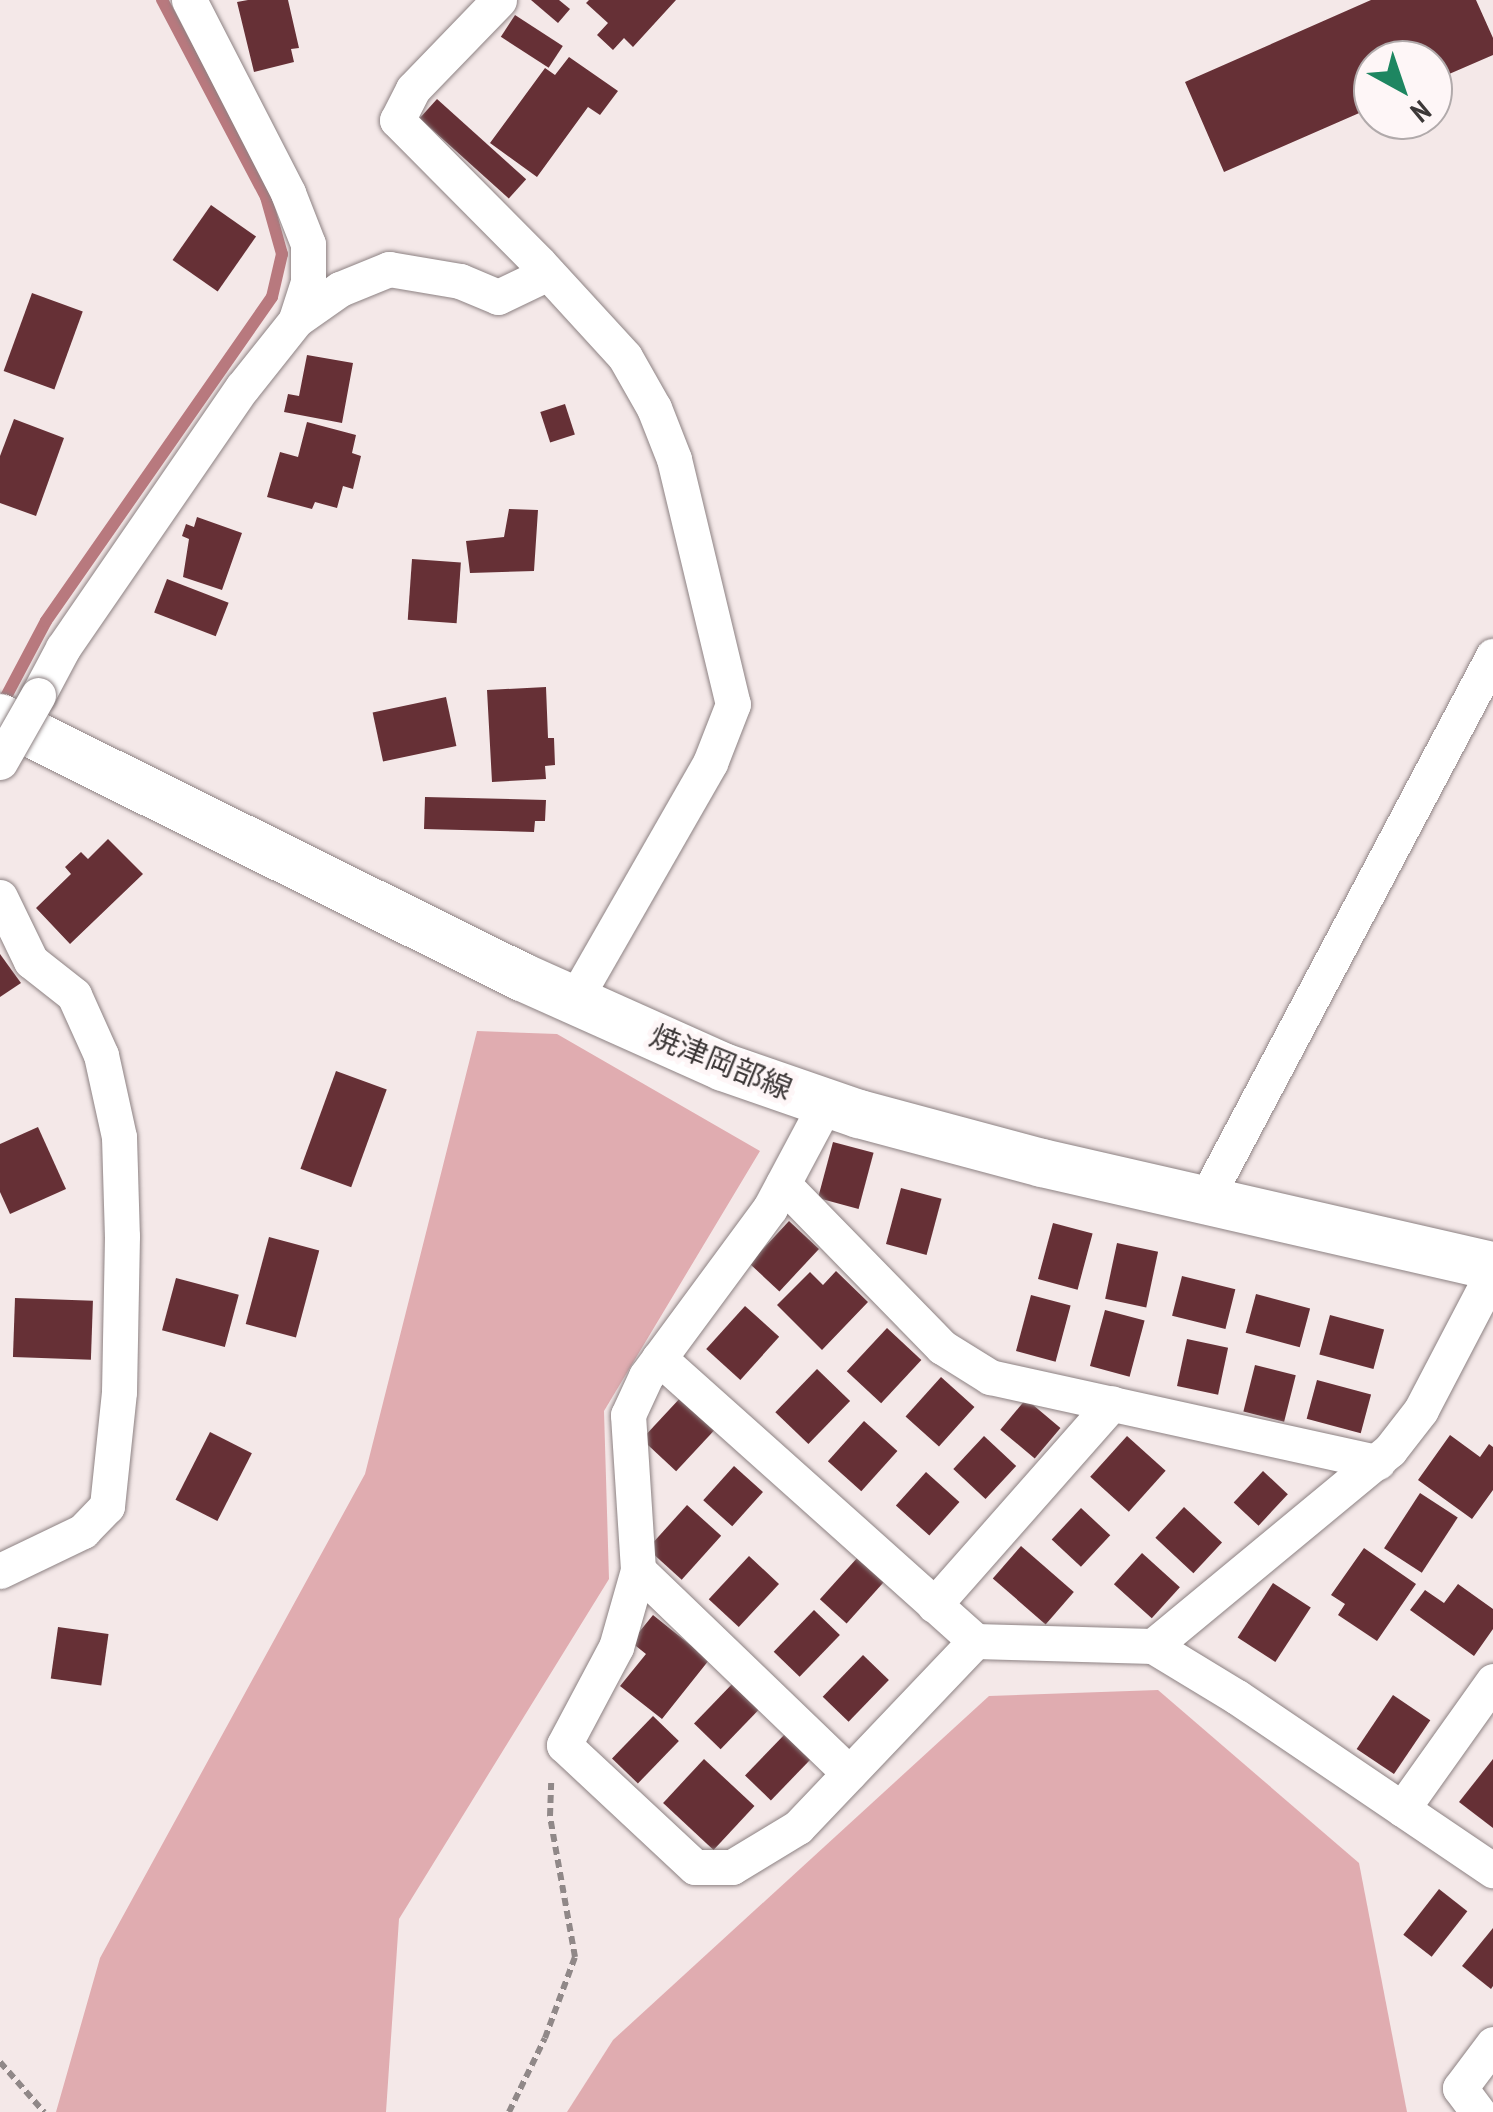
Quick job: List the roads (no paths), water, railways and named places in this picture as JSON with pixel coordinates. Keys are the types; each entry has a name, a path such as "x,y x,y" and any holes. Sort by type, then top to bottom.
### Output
{"main road":[{"name":"焼津岡部線","path":"19,706 574,1000 723,1068 826,1103 1204,1202 1493,1269"}],"street":[{"path":"189,0 288,192 308,244 308,282 296,320"},
{"path":"500,0 413,89 396,120 548,273 624,358 654,408 674,459 733,704 710,763 574,1000"},
{"path":"0,762 19,706 242,388 296,320 340,289 389,269 460,281 498,297 548,273"},
{"path":"1204,1202 1493,656"},
{"path":"0,897 31,960 74,995 101,1055 119,1137 122,1236 119,1392 106,1506 83,1531 0,1570"},
{"path":"826,1103 783,1184 659,1358 628,1415 638,1570 616,1646 564,1745 694,1868 732,1867 798,1826 975,1641"},
{"path":"783,1184 942,1347 990,1376 1378,1462"},
{"path":"1153,1646 1378,1462 1420,1410 1493,1269"},
{"path":"659,1358 975,1641 1153,1646 1493,1870"},
{"path":"934,1605 1112,1403"},
{"path":"638,1570 850,1773"},
{"path":"1402,1809 1493,1681"},
{"path":"1478,2112 1460,2088 1493,2044"}],"waterway":[{"path":"0,708 46,621 272,297 282,254 266,197 162,0"}]}
